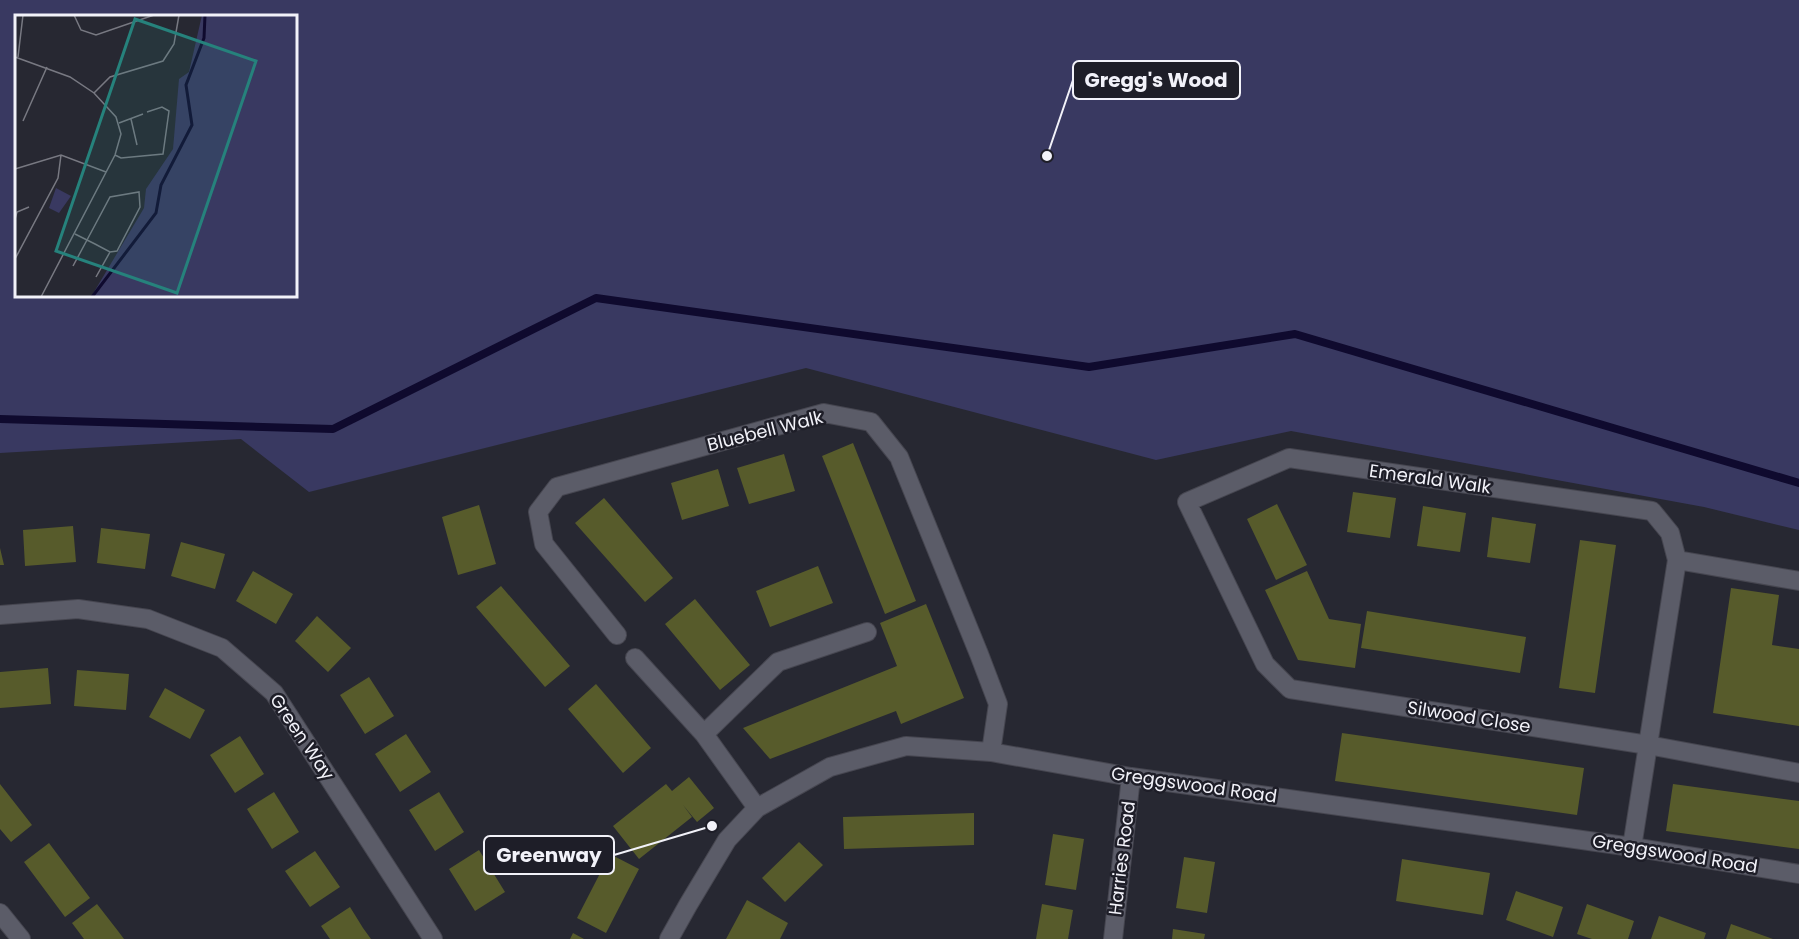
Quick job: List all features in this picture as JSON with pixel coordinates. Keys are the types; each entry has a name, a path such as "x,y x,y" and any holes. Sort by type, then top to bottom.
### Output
{"street":[{"name":"Bluebell Walk","path":"616,635 544,544 538,512 557,487 824,413 871,422 899,457 998,704 991,752"},
{"name":"Emerald Walk","path":"1290,689 1265,664 1187,502 1289,458 1652,511 1671,533 1677,560 1648,745"},
{"path":"1677,560 1799,581"},
{"name":"Green Way","path":"0,615 78,609 148,619 222,648 274,693 433,939"},
{"path":"704,734 778,662 867,632"},
{"path":"635,658 704,734 757,808"},
{"name":"Silwood Close","path":"1290,689 1648,745 1799,772"},
{"path":"1632,846 1648,745"},
{"name":"Greggswood Road","path":"669,939 727,840 757,808 830,767 906,746 991,752 1131,777 1632,846 1799,874"},
{"name":"Harries Road","path":"1113,939 1131,777"},
{"path":"0,912 21,939"}],"shaded area":[{"path":"0,0 1799,0 1799,530 1704,507 1291,431 1156,460 806,368 309,492 241,439 0,453"}],"building":[{"path":"853,443 916,601 885,614 822,456"},
{"path":"784,454 795,491 749,504 737,468"},
{"path":"718,469 729,506 682,520 671,483"},
{"path":"1353,492 1396,498 1390,538 1347,532"},
{"path":"604,498 673,578 645,602 575,523"},
{"path":"1277,504 1307,565 1276,580 1247,519"},
{"path":"479,505 496,564 458,575 442,517"},
{"path":"1423,506 1466,513 1460,552 1417,546"},
{"path":"1492,517 1536,524 1530,563 1487,557"},
{"path":"73,526 76,562 25,566 23,530"},
{"path":"101,528 150,534 145,569 97,563"},
{"path":"1580,540 1616,545 1595,693 1559,688"},
{"path":"181,542 225,554 215,589 171,576"},
{"path":"0,548 4,565 0,565"},
{"path":"818,566 833,603 770,627 756,591"},
{"path":"253,571 293,594 276,624 236,601"},
{"path":"1307,571 1329,619 1361,624 1355,668 1298,660 1265,590"},
{"path":"501,586 570,666 545,687 476,607"},
{"path":"1731,588 1779,595 1772,645 1799,649 1799,726 1713,713"},
{"path":"695,599 750,665 720,690 665,624"},
{"path":"926,604 964,698 901,724 896,711 770,759 743,728 897,666 880,623"},
{"path":"1367,611 1526,637 1520,673 1361,648"},
{"path":"317,616 351,648 328,672 295,641"},
{"path":"48,668 51,704 0,708 0,672"},
{"path":"77,670 129,674 126,710 74,706"},
{"path":"369,677 394,716 365,734 340,695"},
{"path":"596,684 651,748 623,773 568,709"},
{"path":"165,688 205,710 190,739 149,717"},
{"path":"1342,733 1584,768 1577,815 1335,781"},
{"path":"406,734 431,772 400,792 375,754"},
{"path":"240,736 264,774 235,793 210,755"},
{"path":"689,777 714,808 697,822 683,805 692,817 639,859 613,826 666,784 672,791"},
{"path":"0,784 32,825 11,842 0,829"},
{"path":"1673,784 1799,801 1799,849 1666,831"},
{"path":"274,792 299,832 272,849 247,809"},
{"path":"439,792 464,832 435,851 409,810"},
{"path":"974,813 974,845 844,849 843,817"},
{"path":"1053,834 1084,839 1076,890 1045,885"},
{"path":"799,842 823,865 785,902 762,878"},
{"path":"49,843 90,898 65,917 24,862"},
{"path":"479,850 505,892 475,911 449,869"},
{"path":"315,851 340,887 310,907 285,871"},
{"path":"610,854 639,869 606,933 577,918"},
{"path":"1184,857 1215,862 1207,913 1176,908"},
{"path":"1402,859 1490,873 1483,915 1396,901"},
{"path":"1516,891 1563,907 1553,937 1506,920"},
{"path":"747,900 788,923 780,939 726,939"},
{"path":"97,904 124,939 84,939 72,923"},
{"path":"1042,904 1073,910 1068,939 1036,939"},
{"path":"1587,904 1634,921 1628,939 1592,939 1577,934"},
{"path":"350,907 371,939 330,939 321,926"},
{"path":"1659,916 1706,933 1704,939 1651,939"},
{"path":"1731,924 1773,939 1726,939"},
{"path":"1173,929 1205,934 1204,939 1172,939"},
{"path":"573,933 584,939 570,939"}],"waterway":[{"path":"0,419 333,429 596,298 1089,367 1295,334 1799,483"}],"place":[{"name":"Gregg's Wood","path":"1047,156"},
{"name":"Greenway","path":"712,826"}]}
